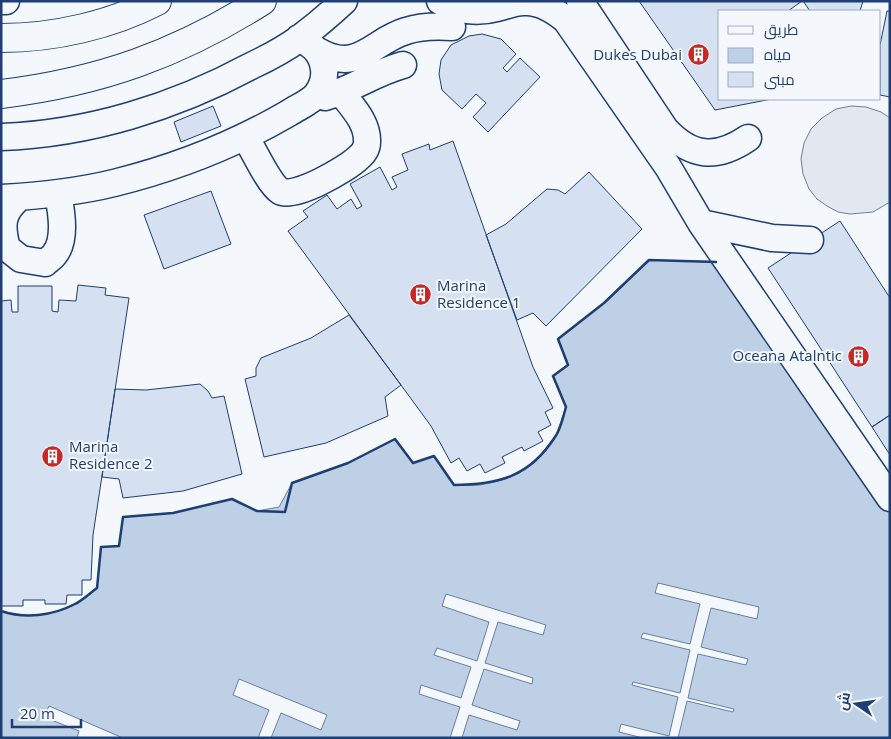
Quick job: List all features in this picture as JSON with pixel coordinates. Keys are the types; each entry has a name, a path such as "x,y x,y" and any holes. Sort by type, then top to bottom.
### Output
{"main road":[{"path":"1,38 60,33 105,22 157,1"},
{"path":"1,94 36,90 76,82 154,58 198,38 262,1"}],"street":[{"path":"1,1 6,1"},
{"path":"1,138 47,133 85,126 159,106 232,77 309,45 344,1"},
{"path":"440,1 455,8 480,10 524,1 554,10 566,20 668,167 701,223 890,498"},
{"path":"580,1 665,129 676,140 689,148 704,152 720,152 735,147 748,138"},
{"path":"309,45 328,57 340,60 352,59 405,31 420,27 452,27"},
{"path":"308,102 317,94 325,73 323,61 309,45"},
{"path":"58,193 63,223 59,246 54,255 45,263 21,259 7,248 4,237 6,214 10,198 58,193 113,183 154,172 194,158 246,136 308,102 341,92 372,76 403,65"},
{"path":"246,136 272,183 279,191 285,194 302,190 346,167 356,160 366,147 367,133 364,123 341,92"},
{"path":"701,223 772,238 810,240"}],"shaded area":[{"path":"851,106 866,107 881,112 890,118 890,202 873,212 850,214 838,212 817,199 809,189 803,174 801,159 804,143 811,129 822,118 836,109"}],"water":[{"path":"649,260 735,262 890,495 890,738 1,738 1,611 19,615 48,614 66,608 86,597 97,588 101,547 119,546 123,517 173,513 232,499 257,511 279,507 292,483 348,463 395,439 413,463 434,456 454,485 480,485 506,479 535,462 556,435 566,407 553,376 568,365 558,339 604,303"}],"pier":[{"path":"658,583 759,607 757,619 711,608 701,647 748,659 746,665 698,654 688,698 734,709 733,712 687,701 678,738 643,738 619,732 621,724 669,736 678,697 632,685 633,682 680,693 690,650 641,638 643,633 690,644 700,604 655,593"},
{"path":"446,594 546,625 543,635 498,622 485,663 533,678 532,684 484,669 472,705 520,721 517,730 469,715 462,738 450,738 460,707 419,694 421,685 461,698 471,667 434,655 437,648 477,661 489,622 442,606"},
{"path":"239,679 327,715 321,730 281,713 271,738 258,738 269,710 233,695"},
{"path":"49,706 123,738 77,738 79,731 44,717"}],"building":[{"name":"Dukes Dubai","path":"639,1 802,1 789,10 718,10 718,100 767,100 715,110"},
{"path":"803,1 863,1 860,10 809,10"},
{"path":"887,11 890,11 890,97 881,95 881,40"},
{"path":"482,34 501,39 516,54 503,68 507,72 520,58 540,77 488,132 473,117 486,103 476,94 462,109 442,90 439,74 441,60 451,45 469,36"},
{"path":"213,106 221,126 181,142 174,122"},
{"name":"Marina Residence 1","path":"453,141 533,367 553,408 545,412 551,425 538,432 543,441 524,451 522,447 502,457 505,463 485,473 480,464 467,471 459,458 451,463 431,426 288,231 308,217 303,211 327,195 337,209 351,199 357,209 362,206 350,184 380,167 392,190 397,187 392,177 408,170 402,154 429,144 430,150"},
{"path":"589,172 642,229 546,326 533,313 517,320 486,235 506,224 547,189 558,190 565,194"},
{"path":"211,191 231,244 164,269 144,215"},
{"name":"Oceana Atalntic","path":"840,221 890,298 890,415 872,427 768,268"},
{"name":"Marina Residence 2","path":"78,285 106,288 105,295 129,298 93,535 91,580 82,580 82,595 67,595 66,604 45,604 45,600 23,600 23,606 1,606 1,301 11,300 12,312 18,312 18,286 52,286 52,311 58,312 59,300 76,301"},
{"path":"349,315 401,385 385,397 388,416 326,443 264,457 245,379 256,376 256,368 261,358 311,338"},
{"path":"200,384 208,391 212,398 224,396 242,474 183,491 123,498 119,479 102,477 115,389 146,390"},
{"path":"890,415 890,455 872,427"}],"wall":[{"path":"1,611 19,615 48,614 75,604 97,588 101,547 119,546 123,517 173,513 232,499 257,511 285,512 292,483 348,463 395,439 413,463 434,456 454,485 485,483 512,476 535,461 557,434 560,427 566,407 553,376 568,365 558,339 604,303 649,260 716,262"}],"place":[{"name":"Dukes Dubai","path":"698,55"},
{"name":"Marina Residence 1","path":"421,295"},
{"name":"Oceana Atalntic","path":"858,356"},
{"name":"Marina Residence 2","path":"53,456"}]}
